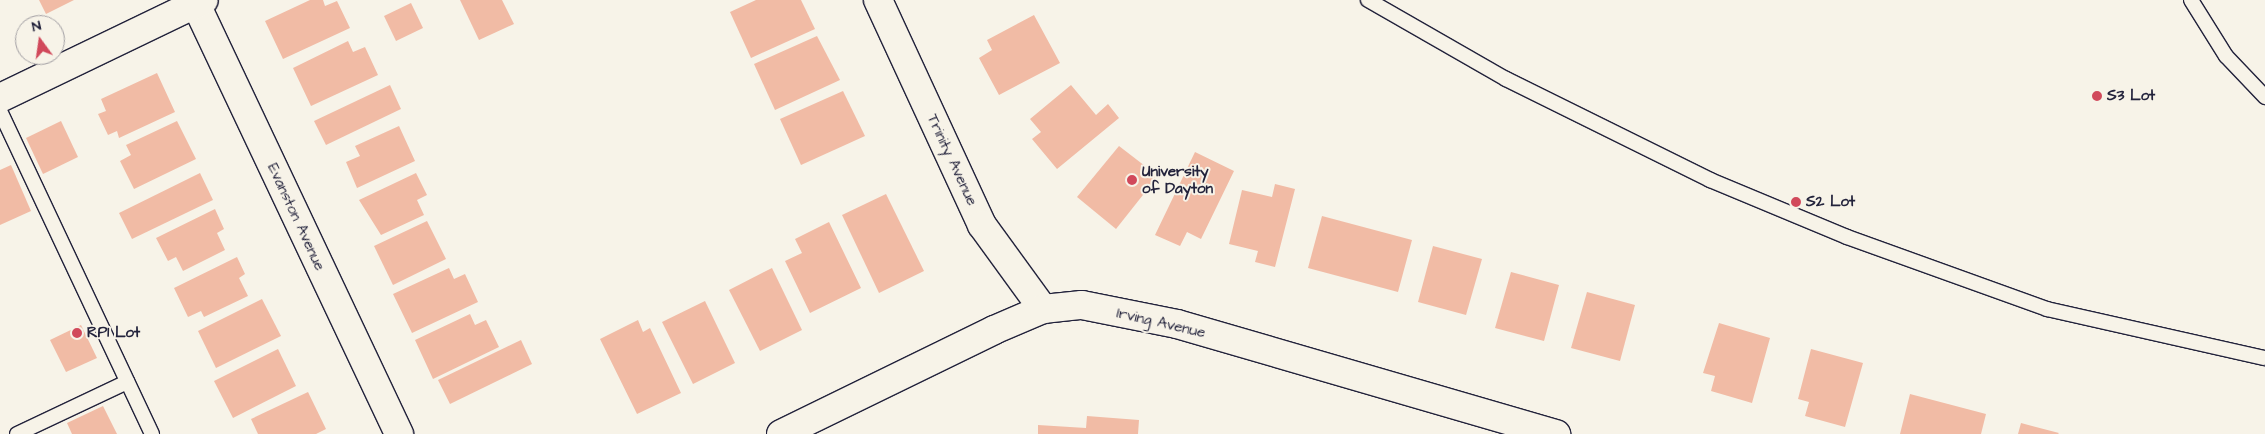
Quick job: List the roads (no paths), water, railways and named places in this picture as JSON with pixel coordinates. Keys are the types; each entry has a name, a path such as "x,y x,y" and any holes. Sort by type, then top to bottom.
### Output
{"street":[{"name":"Trinity Avenue","path":"878,0 982,225 1043,309"},
{"path":"0,98 198,1"},
{"name":"Evanston Avenue","path":"198,1 399,434"},
{"name":"Irving Avenue","path":"781,434 1043,309 1082,305 1177,324 1556,434"}],"lane":[{"path":"1368,0 1515,84 1710,180 1847,237 2047,309 2265,358"},
{"path":"2191,0 2226,56 2265,96"},
{"path":"0,111 152,434"},
{"path":"16,434 127,382"}],"place":[{"name":"S3 Lot","path":"2097,96"},
{"name":"University of Dayton","path":"1132,180"},
{"name":"S2 Lot","path":"1796,202"},
{"name":"RP1 Lot","path":"77,333"}]}
